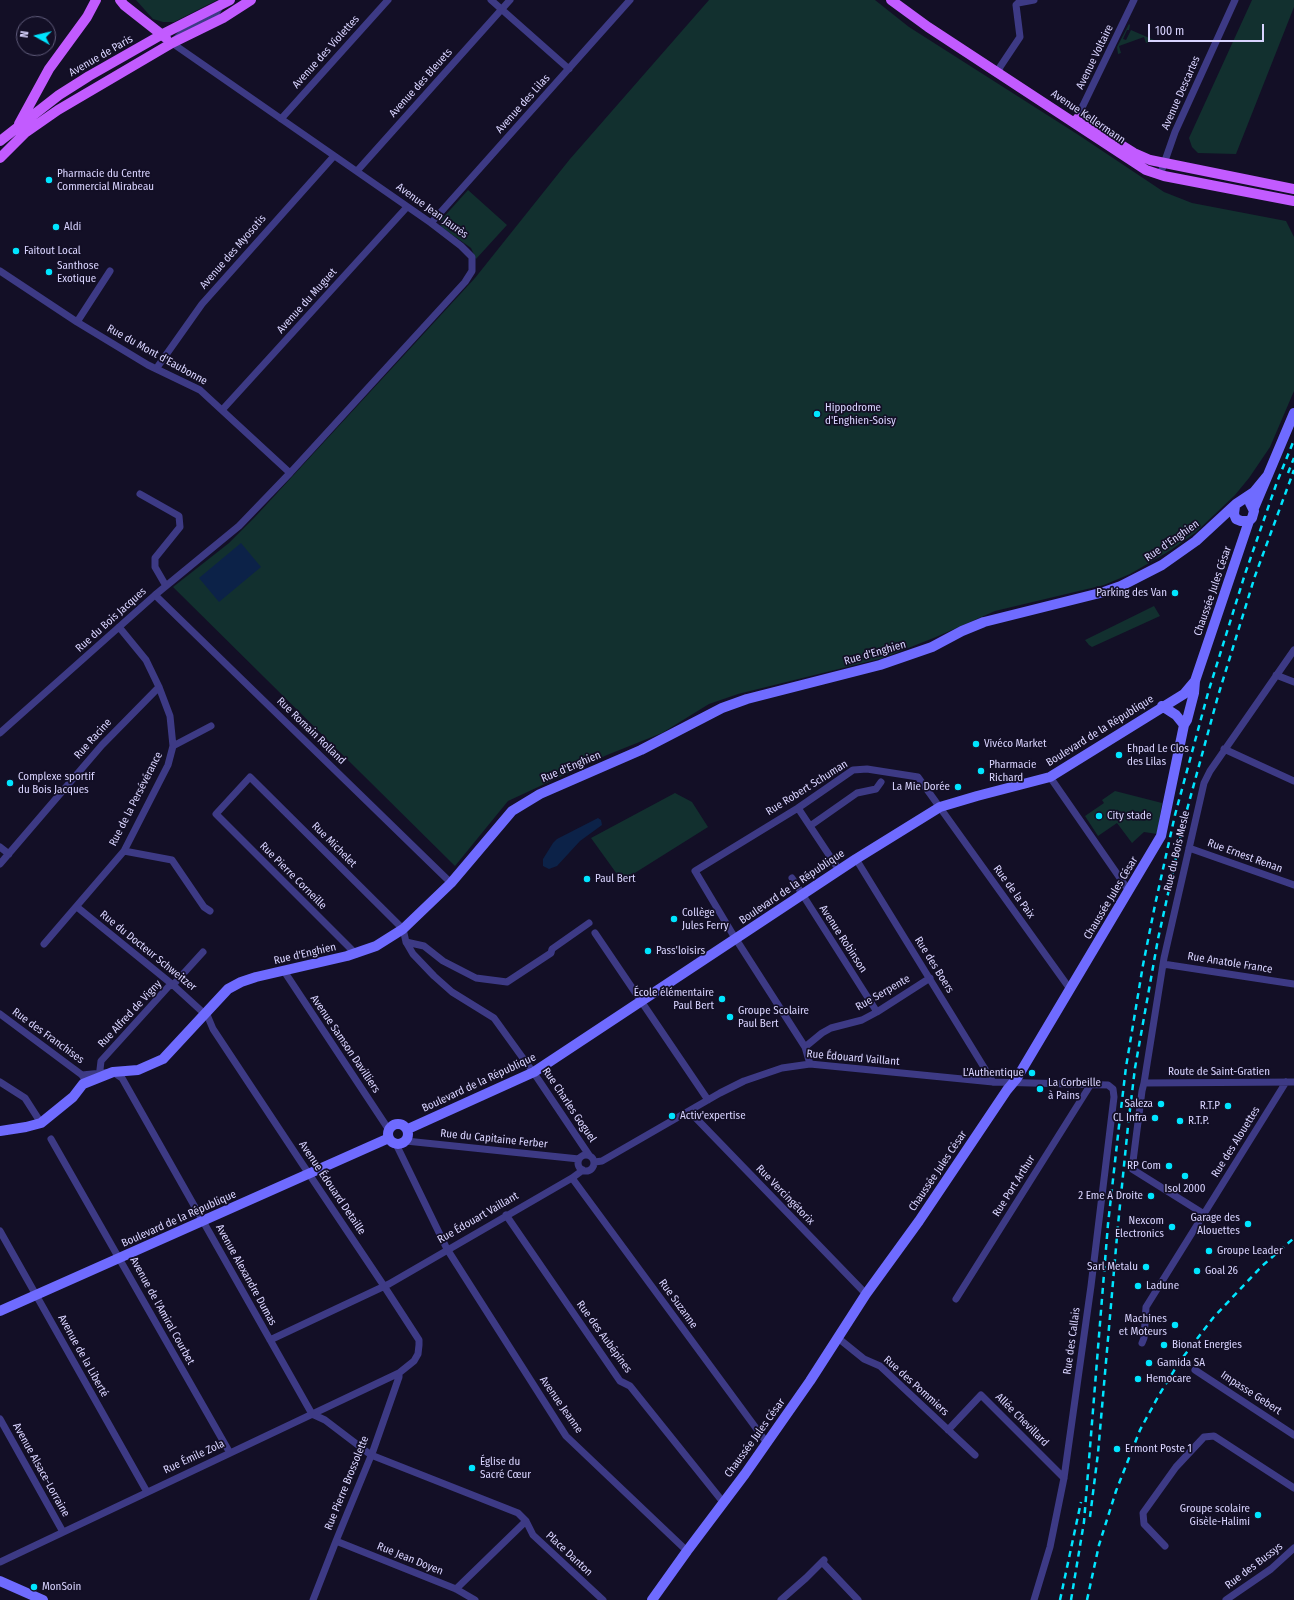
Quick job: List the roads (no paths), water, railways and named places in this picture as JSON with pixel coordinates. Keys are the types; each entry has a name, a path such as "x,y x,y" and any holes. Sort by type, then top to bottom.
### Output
{"main road":[{"path":"16,129 49,69 87,17 96,0"},
{"name":"Avenue Jean Jaurès","path":"120,0 124,5 172,43"},
{"path":"130,0 140,18"},
{"name":"Avenue de Paris","path":"0,158 25,133 58,110 172,43 223,18 251,0"},
{"name":"Avenue Kellermann","path":"891,0 928,27 999,70"},
{"name":"Avenue Kellermann","path":"899,0 999,70 1076,120 1140,166 1160,175 1294,202"},
{"name":"Avenue de Paris","path":"0,141 59,95 89,76 161,35 226,2"},
{"path":"58,110 81,88 155,46 161,35"},
{"name":"Avenue Kellermann","path":"1076,120 1134,153 1150,160 1163,164 1294,189"}],"street":[{"name":"Avenue des Violettes","path":"281,119 388,0"},
{"path":"491,0 569,69"},
{"name":"Avenue des Bleuets","path":"357,171 510,0"},
{"name":"Avenue des Lilas","path":"431,223 630,0"},
{"path":"999,70 1020,37 1016,5 1018,3 1034,0"},
{"name":"Avenue Voltaire","path":"1076,120 1134,0"},
{"name":"Avenue Descartes","path":"1160,175 1175,132 1235,0"},
{"name":"Avenue de Paris","path":"172,43 183,32 215,15 226,2"},
{"name":"Avenue Jean Jaurès","path":"172,43 431,223 461,246 472,257 472,271 465,282 290,473 239,526"},
{"name":"Avenue des Myosotis","path":"156,369 202,304 334,156"},
{"name":"Avenue du Muguet","path":"223,410 407,207"},
{"name":"Rue du Mont d'Eaubonne","path":"0,271 77,322 156,369 200,390 290,473"},
{"path":"77,322 110,271"},
{"path":"1268,475 1254,492 1238,504 1234,512 1241,519 1254,514 1254,508 1268,475 1294,413"},
{"path":"140,494 179,516 180,527 155,558 155,566 166,586"},
{"path":"1238,504 1250,503 1254,508"},
{"name":"Rue d'Enghien","path":"0,1131 41,1123 73,1097 83,1084 92,1077 113,1072 138,1070 155,1064 166,1057 228,989 241,982 256,977 356,954 376,946 403,929 452,883 512,811 540,794 669,737 722,708 747,699 880,666 932,647 962,631 984,622 1104,592 1121,586 1173,558 1196,541 1238,504"},
{"name":"Rue d'Enghien","path":"1220,520 1241,519"},
{"name":"Chaussée Jules César","path":"652,1600 722,1502 745,1474 810,1381 866,1294 923,1215 1012,1083 1017,1078 1161,836 1184,725 1187,720 1194,693 1195,681 1245,534 1241,519"},
{"name":"Rue du Bois Jacques","path":"0,733 155,595 239,526"},
{"name":"Rue Romain Rolland","path":"155,595 452,883"},
{"name":"Rue de la Persévérance","path":"44,944 124,851 168,765 173,746 170,716 159,687 146,660 119,627"},
{"name":"Rue du Bois Mesle","path":"1144,1083 1163,964 1204,783 1224,749 1294,650"},
{"path":"1276,674 1294,682"},
{"name":"Boulevard de la République","path":"0,1311 308,1173 395,1138 393,1125 403,1124 408,1129 534,1072 736,940 839,870 940,807 1050,777 1162,706 1184,694 1195,681"},
{"name":"Rue Racine","path":"0,864 102,744 159,687"},
{"path":"1162,706 1176,716 1184,725"},
{"path":"173,746 211,726"},
{"path":"1224,749 1294,781"},
{"name":"Rue Robert Schuman","path":"736,940 695,871 724,852 798,808 853,770 867,769 918,777 940,807"},
{"name":"Rue Pierre Corneille","path":"250,777 216,814 356,954"},
{"name":"Rue Michelet","path":"250,777 403,929"},
{"path":"1050,777 1129,891"},
{"path":"810,826 857,793 876,789 881,782"},
{"name":"Rue de la Paix","path":"940,807 1070,989"},
{"path":"798,808 839,870"},
{"path":"0,847 9,854"},
{"name":"Rue Ernest Renan","path":"1189,848 1294,885"},
{"path":"124,851 172,860 204,907 210,911"},
{"name":"Rue des Boers","path":"856,859 993,1082"},
{"name":"Avenue Robinson","path":"792,878 877,1012"},
{"name":"Rue du Docteur Schweitzer","path":"77,907 173,984 205,1013"},
{"path":"406,942 424,946 443,961 476,978 507,982 551,953 552,949 589,923"},
{"name":"Rue Charles Goguel","path":"403,929 406,942 412,954 452,992 494,1018 534,1072 589,1155"},
{"path":"595,932 708,1100"},
{"path":"736,940 805,1046 810,1064"},
{"name":"Rue Alfred de Vigny","path":"92,1077 101,1061 169,986 173,984 203,952"},
{"name":"Rue Anatole France","path":"1163,964 1294,984"},
{"name":"Avenue Samson Davilliers","path":"284,971 395,1138 447,1249"},
{"name":"Rue Serpente","path":"805,1046 831,1028 862,1020 877,1012 930,978"},
{"name":"Avenue Édouard Detaille","path":"205,1013 213,1029 419,1340 418,1354 414,1361 399,1373"},
{"name":"Rue des Franchises","path":"0,1014 92,1077"},
{"name":"Rue Édouard Vaillant","path":"595,1162 602,1161 720,1093 782,1068 810,1064 993,1082 1108,1085"},
{"path":"126,1085 127,1077 138,1070"},
{"name":"Avenue Alexandre Dumas","path":"113,1072 122,1078 312,1414"},
{"path":"0,1082 25,1098 41,1123"},
{"name":"Rue des Alouettes","path":"1142,1343 1144,1338 1146,1307 1286,1082"},
{"name":"Route de Saint-Gratien","path":"1144,1083 1294,1082"},
{"path":"1144,1083 1132,1169 1204,1214"},
{"name":"Rue Port Arthur","path":"956,1299 1091,1084"},
{"name":"Rue des Callais","path":"1034,1600 1050,1547 1064,1478 1091,1286 1114,1097 1113,1089 1108,1085"},
{"name":"Rue Vercingétorix","path":"689,1111 866,1294"},
{"path":"395,1138 408,1135 408,1129"},
{"name":"Rue du Capitaine Ferber","path":"395,1138 579,1159"},
{"name":"Avenue de l'Amiral Courbet","path":"51,1139 230,1453"},
{"path":"584,1155 589,1155 593,1157 595,1162 594,1167 590,1170 583,1170 579,1166 579,1159 584,1155"},
{"name":"Rue Édouart Vaillant","path":"270,1340 384,1286 572,1178 583,1170"},
{"name":"Rue Suzanne","path":"572,1178 766,1443"},
{"name":"Rue des Aubépines","path":"506,1215 620,1381 630,1386 722,1502"},
{"name":"Avenue de la Liberté","path":"0,1231 147,1492"},
{"name":"Avenue Jeanne","path":"447,1249 566,1436 687,1551"},
{"name":"Rue des Pommiers","path":"838,1338 864,1359 880,1366 975,1455"},
{"name":"Impasse Gebert","path":"1195,1370 1294,1435"},
{"name":"Rue Émile Zola","path":"0,1562 399,1373"},
{"name":"Rue Pierre Brossolette","path":"313,1600 371,1455 399,1377 399,1373"},
{"name":"Allée Chevillard","path":"948,1430 981,1395 1064,1478"},
{"path":"312,1414 324,1420 371,1455 518,1514 526,1521 456,1589"},
{"name":"Avenue Alsace-Lorraine","path":"0,1419 63,1532"},
{"path":"1165,1546 1144,1524 1143,1513 1176,1466 1204,1436 1214,1436 1294,1488"},
{"name":"Place Danton","path":"526,1521 533,1535 603,1600"},
{"name":"Rue Jean Doyen","path":"336,1541 456,1589 475,1600"},
{"name":"Rue des Bussys","path":"1226,1600 1271,1569 1294,1548"},
{"path":"781,1600 823,1561 858,1600"},
{"path":"0,1581 43,1600"}],"water":[{"path":"241,543 261,567 219,602 199,578"},
{"path":"598,818 601,820 602,825 580,841 557,866 549,869 543,866 543,859 557,839"}],"railway":[{"path":"1071,1600 1084,1522 1108,1224 1119,1126 1126,1067 1143,965 1175,815 1208,693 1245,574 1277,482 1294,440"},
{"path":"1288,473 1294,458"},
{"path":"1090,1517 1098,1453 1128,1126 1135,1068 1158,939 1185,817 1218,696 1255,576 1294,470"},
{"path":"1087,1600 1099,1545 1116,1491 1140,1430 1159,1395 1180,1361 1213,1318 1262,1266 1294,1238"},
{"path":"1060,1600 1081,1502"}],"place":[{"name":"Pharmacie du Centre Commercial Mirabeau","path":"49,180"},
{"name":"Aldi","path":"56,227"},
{"name":"Faitout Local","path":"16,251"},
{"name":"Santhose Exotique","path":"49,272"},
{"name":"Hippodrome d'Enghien-Soisy","path":"817,414"},
{"name":"Parking des Van","path":"1175,593"},
{"name":"Vivéco Market","path":"976,744"},
{"name":"Ehpad Le Clos des Lilas","path":"1119,755"},
{"name":"Pharmacie Richard","path":"981,771"},
{"name":"Complexe sportif du Bois Jacques","path":"10,783"},
{"name":"La Mie Dorée","path":"958,787"},
{"name":"City stade","path":"1099,816"},
{"name":"Paul Bert","path":"587,879"},
{"name":"Collège Jules Ferry","path":"674,919"},
{"name":"Pass’loisirs","path":"648,951"},
{"name":"École élémentaire Paul Bert","path":"722,999"},
{"name":"Groupe Scolaire Paul Bert","path":"730,1017"},
{"name":"L'Authentique","path":"1032,1073"},
{"name":"La Corbeille à Pains","path":"1040,1089"},
{"name":"Saleza","path":"1161,1104"},
{"name":"R.T.P","path":"1228,1106"},
{"name":"Activ'expertise","path":"672,1116"},
{"name":"CL Infra","path":"1155,1118"},
{"name":"R.T.P.","path":"1180,1121"},
{"name":"RP Com","path":"1169,1166"},
{"name":"Isol 2000","path":"1185,1176"},
{"name":"2 Eme A Droite","path":"1151,1196"},
{"name":"Garage des Alouettes","path":"1248,1224"},
{"name":"Nexcom Electronics","path":"1172,1227"},
{"name":"Groupe Leader","path":"1209,1251"},
{"name":"Sarl Metalu","path":"1146,1267"},
{"name":"Goal 26","path":"1197,1271"},
{"name":"Ladune","path":"1138,1286"},
{"name":"Machines et Moteurs","path":"1175,1325"},
{"name":"Bionat Energies","path":"1164,1345"},
{"name":"Gamida SA","path":"1149,1363"},
{"name":"Hemocare","path":"1138,1379"},
{"name":"Ermont Poste 1","path":"1117,1449"},
{"name":"Église du Sacré Cœur","path":"472,1468"},
{"name":"Groupe scolaire Gisèle-Halimi","path":"1258,1515"},
{"name":"MonSoin","path":"34,1587"}]}
